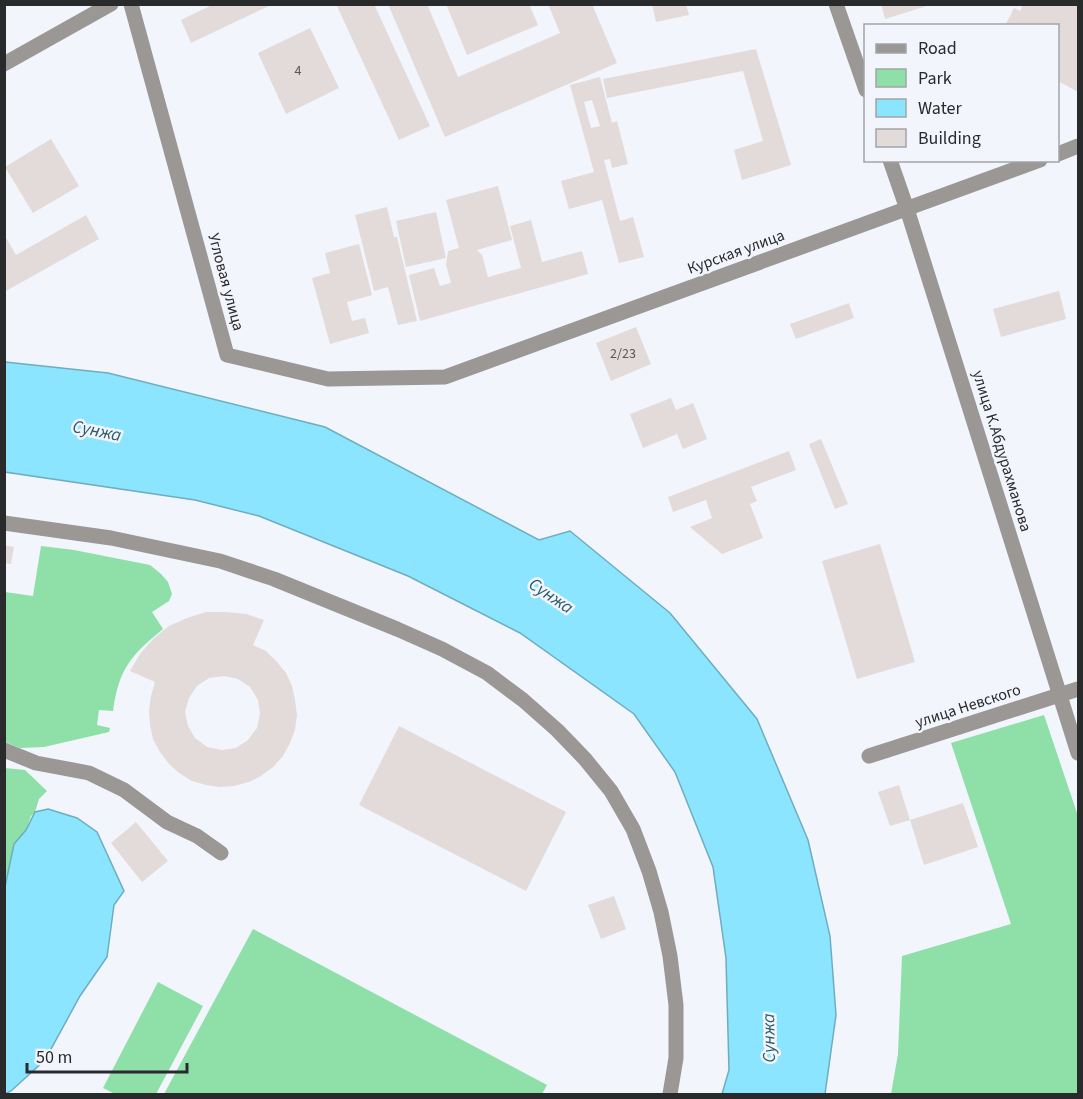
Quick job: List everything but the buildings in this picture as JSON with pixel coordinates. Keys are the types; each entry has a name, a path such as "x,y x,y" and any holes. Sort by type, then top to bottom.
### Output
{"street":[{"path":"4,64 111,4"},
{"name":"Угловая улица","path":"131,4 227,355 328,379 445,377"},
{"path":"836,4 864,84"},
{"path":"1059,154 1078,146"},
{"name":"улица К.Абдурахманова","path":"891,162 1078,753"},
{"name":"Курская улица","path":"445,377 1035,162"},
{"path":"4,523 122,540 220,561 274,579 442,649 487,673 549,722 585,759 611,791 633,829 649,871 661,912 670,956 676,1005 676,1058 670,1095"},
{"name":"улица Невского","path":"869,756 1078,689"},
{"path":"4,750 36,763 89,773 124,790 167,822 197,836 221,853"}],"green space":[{"path":"41,546 150,565 168,582 172,594 169,601 152,612 163,629 142,647 128,664 119,684 113,711 99,710 97,725 110,728 109,732 44,747 20,748 5,742 5,592 33,596"},
{"path":"1044,715 1078,816 1078,1094 891,1094 898,1054 902,956 1011,924 951,743"},
{"path":"5,768 25,770 47,791 39,799 26,830 14,844 5,887"},
{"path":"253,929 547,1085 542,1094 164,1094"},
{"path":"158,982 203,1006 156,1094 115,1094 103,1088"}],"water":[{"name":"Сунжа","path":"5,362 108,373 325,427 539,540 570,531 670,613 757,719 808,840 830,936 836,1015 825,1094 722,1094 729,1070 726,958 713,867 675,772 634,714 520,633 408,576 259,516 195,500 5,472"},
{"path":"48,809 77,818 97,832 124,891 114,905 107,957 80,996 45,1060 5,1094 5,887 14,844 26,830 35,812"}]}
